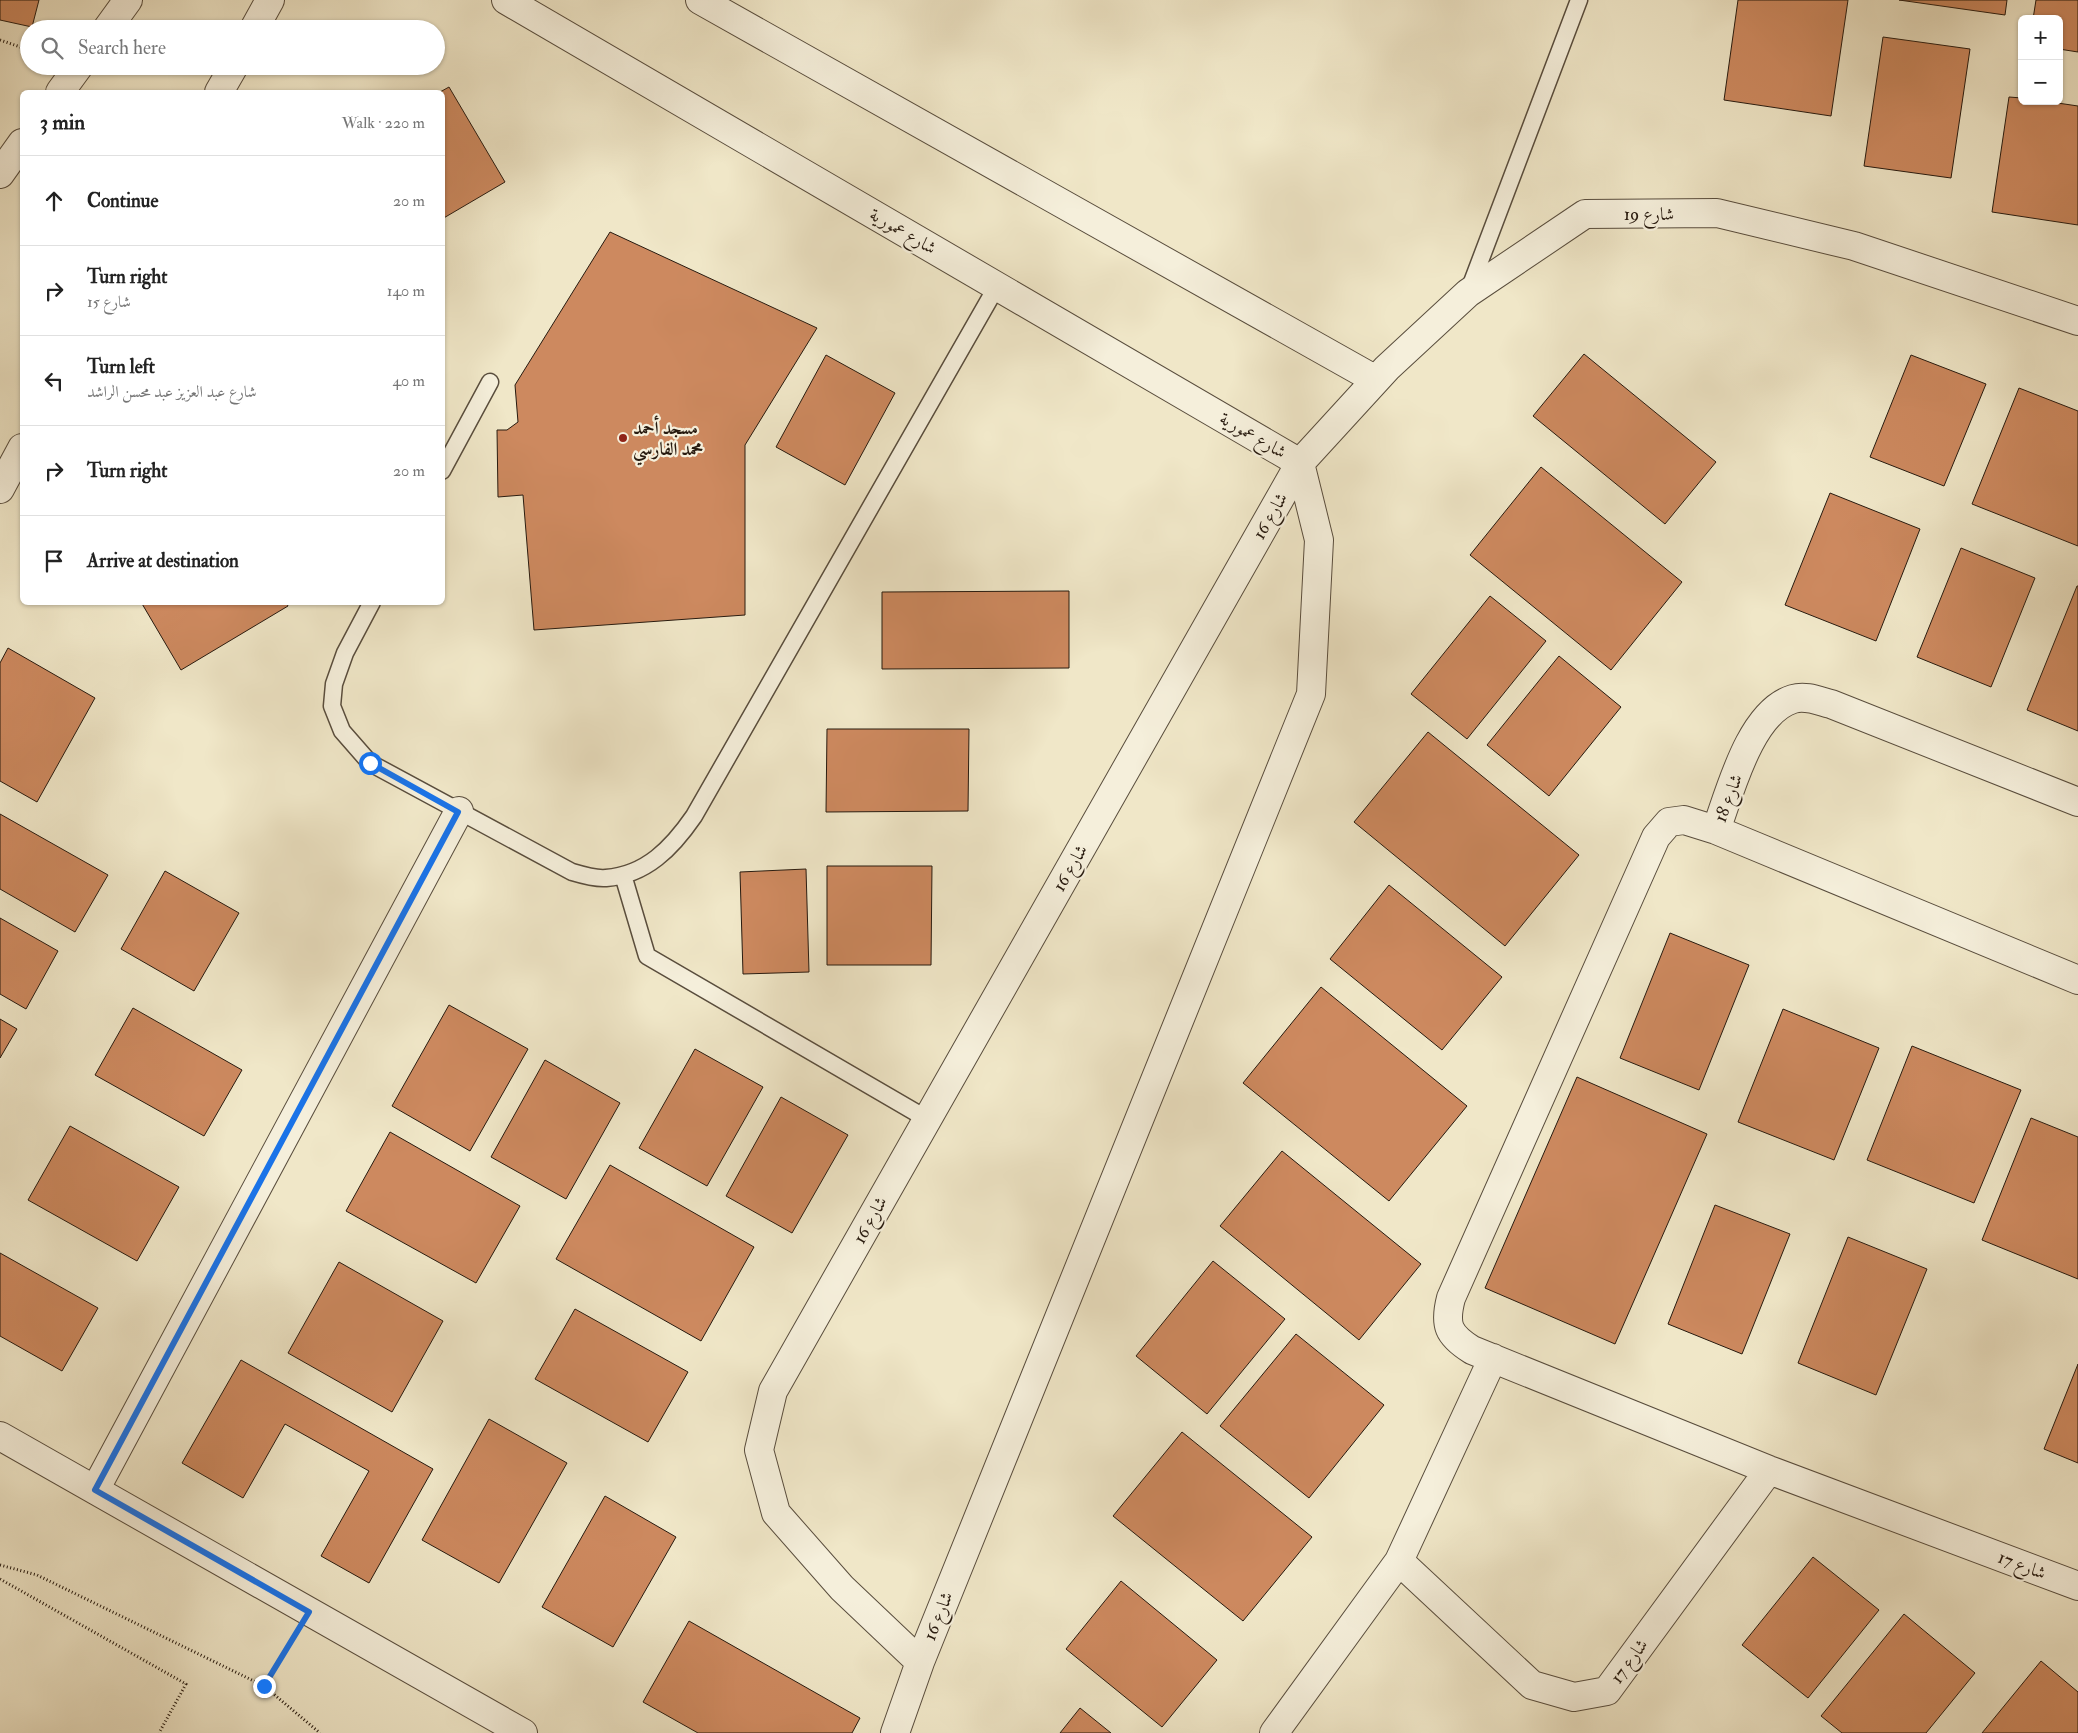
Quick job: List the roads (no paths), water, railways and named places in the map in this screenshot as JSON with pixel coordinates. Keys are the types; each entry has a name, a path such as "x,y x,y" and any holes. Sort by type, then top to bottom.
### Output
{"street":[{"path":"114,20 128,0"},
{"path":"259,20 270,0"},
{"name":"شارع عمورية","path":"506,0 1300,462"},
{"path":"700,0 1376,380"},
{"path":"61,90 72,75"},
{"path":"220,90 229,75"},
{"path":"0,174 20,146"},
{"name":"شارع 19","path":"1300,462 1376,380 1468,293 1585,214 1717,213 1854,246 2078,321"},
{"path":"0,489 20,452"},
{"name":"شارع 16","path":"920,1662 842,1588 776,1513 759,1450 773,1391 1300,462"},
{"name":"شارع 16","path":"895,1733 920,1662 1311,694 1319,540 1300,462"},
{"name":"شارع 18","path":"2078,802 1831,704 1809,698 1794,698 1776,709 1758,727 1747,748 1716,830 2078,980"},
{"path":"95,1490 458,812"},
{"name":"شارع 17","path":"1716,830 1684,820 1677,820 1669,822 1656,837 1451,1298 1447,1313 1448,1328 1458,1341 1472,1350 1769,1470 2078,1586"},
{"path":"1274,1733 1399,1561 1493,1358"},
{"path":"0,1436 523,1733"},
{"name":"شارع 17","path":"1399,1561 1532,1685 1574,1697 1607,1691 1769,1470"}],"lane":[{"path":"1468,293 1579,0"},
{"path":"370,605 345,653 334,684 332,706 342,731 370,763 572,872 605,878 623,875 643,868 661,856 678,840 694,816 997,286"},
{"path":"445,465 490,382"},
{"path":"623,875 647,956 927,1119"}],"place":[{"name":"مسجد أحمد محمد الفارسي","path":"623,438"}]}
